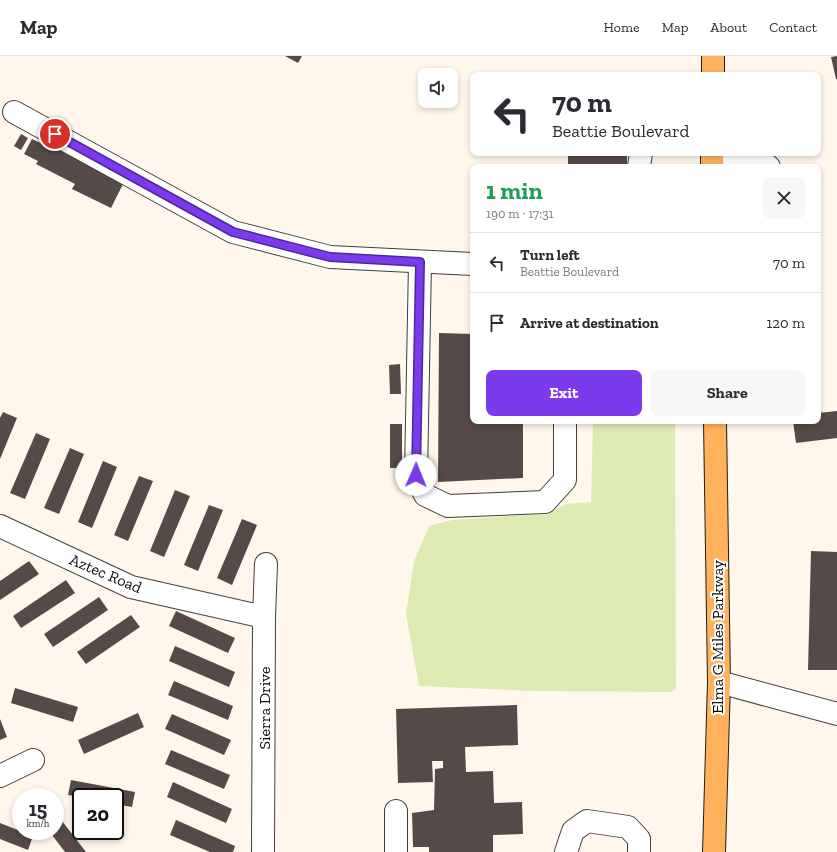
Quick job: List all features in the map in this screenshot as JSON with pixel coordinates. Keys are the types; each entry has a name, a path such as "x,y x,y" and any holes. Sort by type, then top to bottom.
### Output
{"main road":[{"path":"713,56 713,72"},
{"name":"Elma G Miles Parkway","path":"714,424 718,682 714,852"}],"street":[{"path":"14,112 233,232 330,257 470,264"},
{"path":"712,161 753,164"},
{"path":"420,262 416,475 425,495 448,506 545,502 565,480 565,424"},
{"name":"Aztec Road","path":"0,526 131,587 264,617"},
{"name":"Sierra Drive","path":"263,852 264,617 266,564"},
{"path":"718,682 837,714"},
{"path":"0,776 33,760"},
{"path":"396,811 396,852"},
{"path":"566,852 573,831 586,821 628,827 639,839 639,852"}],"green space":[{"path":"593,424 675,424 676,689 670,692 535,691 419,686 406,614 414,561 429,526 452,520 545,515 566,504 591,502"}],"building":[{"path":"285,56 302,56 298,63"},
{"path":"837,56 837,79 836,79 831,57"},
{"path":"21,134 28,138 21,150 14,146"},
{"path":"32,139 45,145 46,143 124,182 111,208 72,189 75,184 36,164 38,161 24,154"},
{"path":"568,156 627,156 627,164 568,164"},
{"path":"439,333 470,334 470,424 523,424 523,478 438,482"},
{"path":"400,364 401,394 390,394 389,365"},
{"path":"837,411 837,438 796,443 793,424 821,424 821,413"},
{"path":"3,412 17,418 0,459 0,418"},
{"path":"390,424 402,424 402,468 390,468"},
{"path":"36,433 50,439 25,499 10,493"},
{"path":"70,448 84,454 59,514 44,508"},
{"path":"103,461 117,467 92,528 78,522"},
{"path":"139,476 153,481 128,541 114,535"},
{"path":"175,490 190,496 164,557 150,551"},
{"path":"209,505 223,510 198,571 184,565"},
{"path":"242,519 257,525 232,585 217,578"},
{"path":"811,551 837,552 837,670 808,670"},
{"path":"29,561 39,574 0,600 0,581"},
{"path":"66,580 75,593 21,628 13,616"},
{"path":"99,597 108,610 53,647 44,634"},
{"path":"176,611 235,638 228,653 169,626"},
{"path":"131,615 140,627 86,664 77,652"},
{"path":"175,646 235,672 229,687 169,661"},
{"path":"174,681 233,706 228,720 168,695"},
{"path":"15,688 78,707 73,722 11,703"},
{"path":"517,705 518,745 465,747 466,772 493,771 494,803 522,802 523,834 493,835 493,852 429,852 429,847 413,847 412,813 434,810 435,769 443,768 443,761 432,761 433,782 398,783 396,709"},
{"path":"138,713 144,727 84,754 78,740"},
{"path":"172,714 231,740 224,755 165,729"},
{"path":"0,719 7,737 0,740"},
{"path":"171,750 230,775 224,789 165,764"},
{"path":"71,780 114,788 72,788 72,796 68,795"},
{"path":"173,782 232,809 226,823 167,797"},
{"path":"124,790 135,792 132,807 124,806"},
{"path":"176,820 235,846 233,852 210,852 170,835"},
{"path":"0,823 12,828 12,840 32,840 28,850 0,839"},
{"path":"64,824 72,834 72,840 77,840 86,852 65,852 56,840 64,840"}],"route":[{"path":"55,134 233,232 330,257 420,262 416,475"}]}
